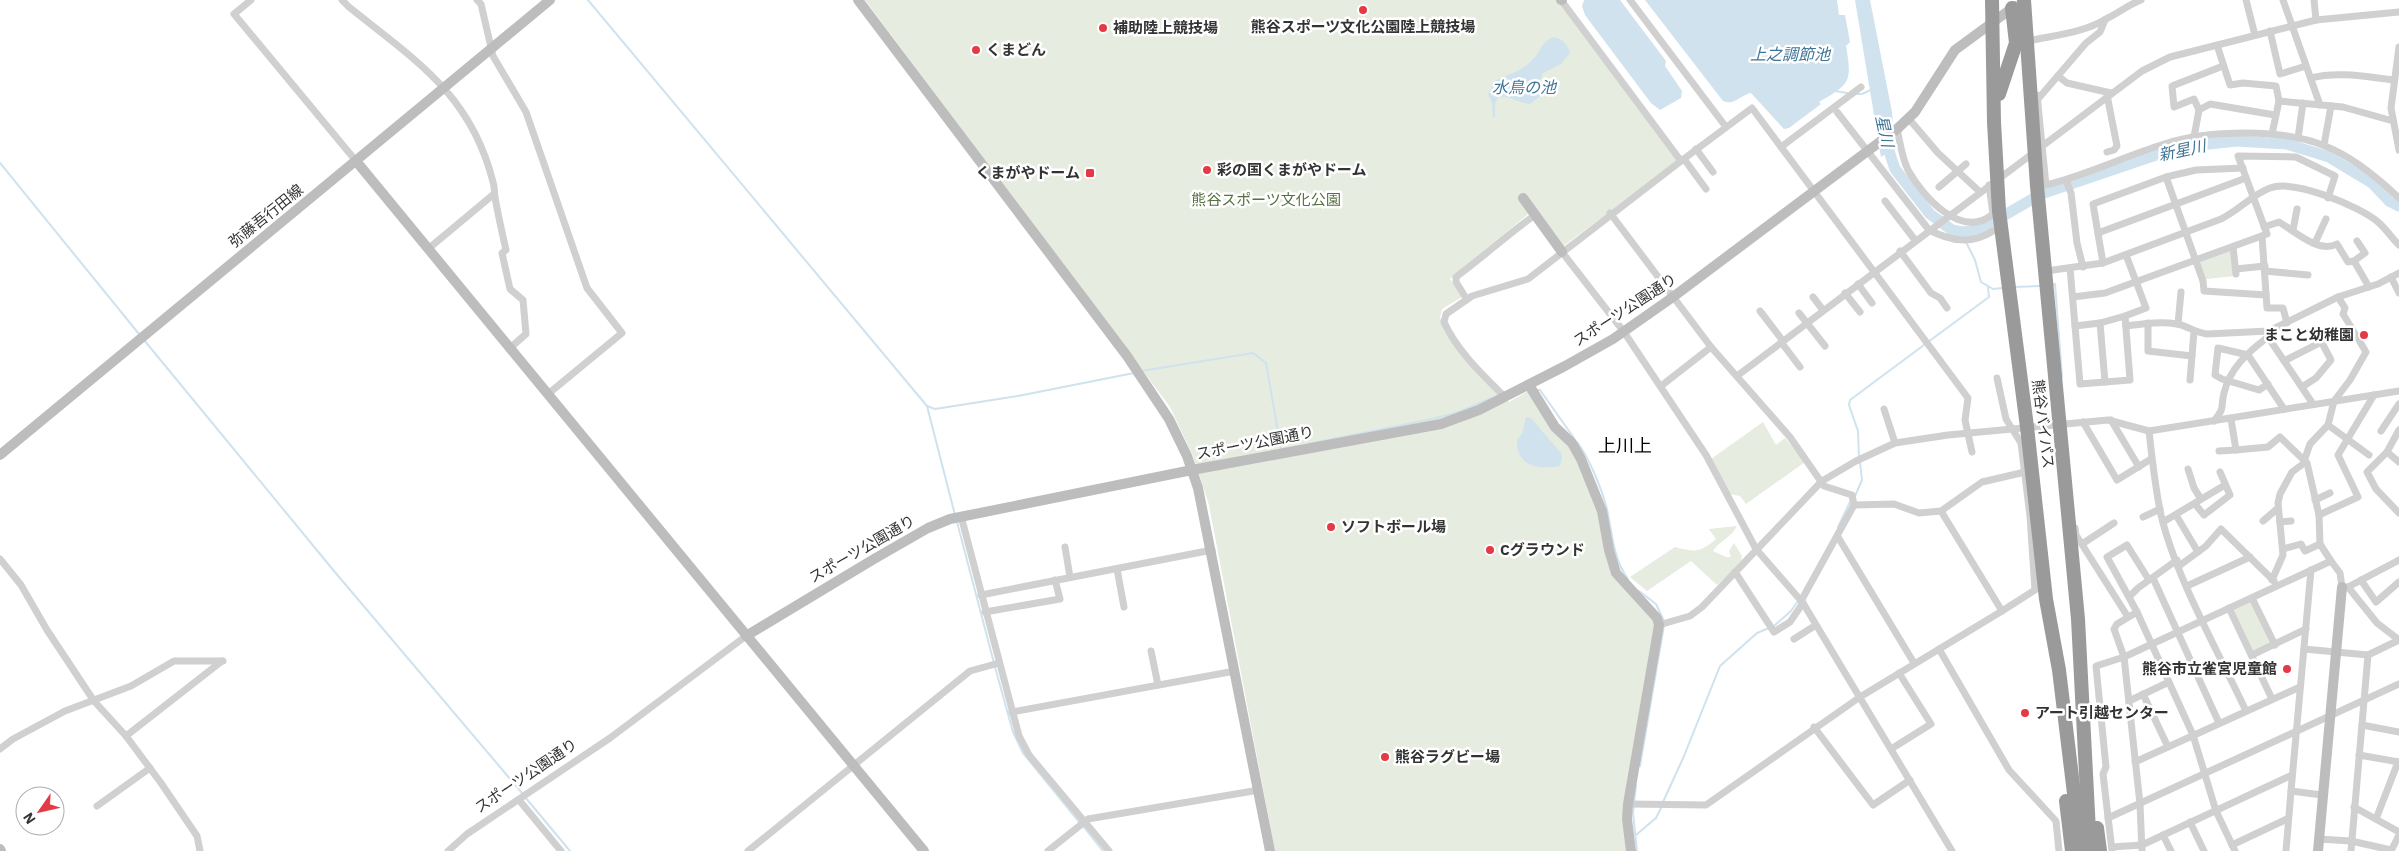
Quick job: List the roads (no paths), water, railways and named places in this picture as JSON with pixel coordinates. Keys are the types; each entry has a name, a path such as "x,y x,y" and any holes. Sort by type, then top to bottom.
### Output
{"highway":[{"name":"熊谷バイパス","path":"1992,0 2014,6"},
{"name":"熊谷バイパス","path":"2014,6 1994,129 1993,182 1999,210 1997,229 2009,288 2046,599 2059,670 2081,851"},
{"name":"熊谷バイパス","path":"2014,6 2038,148 2037,186 2078,619 2087,761 2090,851"},
{"path":"1994,129 1998,123 1999,88 2012,58 2016,43 2014,6"},
{"path":"2046,599 2052,674 2072,851"},
{"path":"2087,761 2108,850"}],"street":[{"path":"251,0 234,14 924,851"},
{"path":"342,0 422,65 445,88 460,105 480,143 494,184 494,194 506,250 502,253 510,289 523,300 526,334 510,348"},
{"path":"477,0 481,4 493,56 526,112 587,288 622,333 548,394"},
{"name":"弥藤吾行田線","path":"0,455 550,0"},
{"path":"858,0 1150,388 1178,436 1192,470 1212,550 1270,851"},
{"path":"1562,0 1706,189"},
{"path":"1630,0 1726,127"},
{"path":"2033,40 2081,29 2105,20 2122,8 2141,0"},
{"path":"2246,0 2256,35"},
{"path":"2283,0 2290,27 2320,105"},
{"path":"2314,0 2316,20"},
{"path":"2014,6 2033,40 2038,99 2038,148 2046,185 2066,180 2165,143 2194,137 2272,134 2324,145 2362,166 2399,198"},
{"name":"スポーツ公園通り","path":"448,851 467,834 610,738 746,636 796,604 928,528 961,516 1192,470 1441,424 1467,416 1529,385 1624,332 1897,129 1909,119 1955,50 2014,6"},
{"path":"1737,376 2109,94 2155,64 2170,57 2316,20 2399,12"},
{"path":"2038,99 2086,43 2100,32 2105,20"},
{"path":"2270,31 2280,74 2306,66"},
{"path":"2217,45 2230,85 2243,83 2276,86 2279,101 2272,134"},
{"path":"2399,47 2391,108 2399,150"},
{"path":"2194,137 2199,110 2194,99 2174,107 2172,86 2223,66"},
{"path":"2311,78 2322,75 2394,80"},
{"path":"2058,76 2067,83 2109,94"},
{"path":"1781,147 1861,87"},
{"path":"2107,152 2114,150 2117,146 2109,94"},
{"path":"2279,101 2343,107 2393,122"},
{"path":"2298,138 2303,103"},
{"path":"2199,110 2210,104 2275,115"},
{"path":"2324,145 2331,106"},
{"path":"1505,397 1474,365 1444,322 1446,314 1466,298 1489,289 1528,279 1610,214 1752,108 1968,398 1965,420 1972,452"},
{"path":"1837,112 1870,149 1929,230 1970,241 1983,238 1997,229"},
{"path":"1909,119 1980,192"},
{"path":"1897,129 1908,170 1930,200 1949,216 1966,221 1977,221 1993,214 1993,182"},
{"path":"1696,149 1714,172"},
{"path":"2074,297 2105,293 2267,234 2238,156 2296,157 2335,176 2328,198"},
{"path":"1940,187 1966,164"},
{"path":"2103,263 2093,204 2166,177 2196,170 2243,168"},
{"path":"2166,177 2196,260 2204,291 2266,295"},
{"path":"2098,233 2246,178"},
{"path":"2066,180 2071,193 2077,243 2083,267"},
{"path":"2046,281 2070,268 2103,263 2186,232 2234,213 2269,188 2288,186 2328,198 2357,210 2378,222 2399,245"},
{"path":"428,249 494,194"},
{"path":"1523,198 1624,332 1661,386 1706,455 1756,549 1800,600 1860,696 1952,851"},
{"path":"1885,202 1915,240"},
{"path":"2292,230 2298,209"},
{"path":"1466,298 1456,282 1456,277 1481,258 1496,243 1535,214"},
{"path":"1610,214 1711,347 1790,437 1824,486 1852,495 1854,504 1838,537 1800,600 1790,622 1772,628 1735,572"},
{"path":"2315,243 2326,218"},
{"path":"2264,227 2279,222 2323,247 2332,247 2337,244 2348,262 2354,261 2366,253 2357,241"},
{"path":"2262,236 2267,308 2283,308 2286,323"},
{"path":"2233,247 2236,272 2265,269 2308,275"},
{"path":"1900,251 1931,293 1940,298 1947,308"},
{"path":"2075,326 2100,323 2146,308 2126,255"},
{"path":"2354,261 2369,287"},
{"path":"2070,268 2080,384 2130,380 2124,316"},
{"path":"2214,421 2224,405 2223,394 2233,368 2268,334 2338,297 2369,287 2399,273"},
{"path":"2391,277 2399,293"},
{"path":"1858,284 1872,303"},
{"path":"2178,324 2181,292"},
{"path":"1845,293 1860,312"},
{"path":"1813,297 1823,310"},
{"path":"2275,582 2283,555 2278,508 2280,494 2292,472 2302,464 2310,444 2328,425 2334,401 2350,380 2366,352 2344,314 2345,308 2338,297"},
{"path":"1760,311 1800,367"},
{"path":"1799,313 1824,346"},
{"path":"2100,323 2104,382"},
{"path":"2126,326 2148,323 2178,324 2194,332 2207,334 2268,334"},
{"path":"2148,323 2148,351 2192,356"},
{"path":"2284,361 2351,327"},
{"path":"2190,380 2194,332"},
{"path":"2268,334 2313,404"},
{"path":"2302,387 2316,378 2331,360 2321,341"},
{"path":"1661,386 1711,347"},
{"path":"2268,384 2259,390 2215,375 2218,348 2248,355 2268,384 2284,409"},
{"path":"1632,804 1706,805 1860,696 2035,590 2021,444 2006,419 1997,378"},
{"path":"1529,385 1555,427 1572,443 1581,458 1602,512 1609,550 1616,573 1629,589 1652,611 1659,625 1632,804 1627,819 1631,851"},
{"path":"1659,625 1690,616 1702,607 1822,481 1860,459 1895,443 1968,433 2111,420 2149,432 2399,391"},
{"path":"2320,515 2358,497 2338,455 2374,395"},
{"path":"2381,431 2399,404"},
{"path":"1884,409 1895,443"},
{"path":"2231,419 2236,450"},
{"path":"2111,420 2139,466"},
{"path":"2084,422 2117,480 2152,459"},
{"path":"2061,424 2076,535 2128,617"},
{"path":"2328,425 2369,455"},
{"path":"2397,508 2376,489 2367,472 2387,452 2399,430"},
{"path":"2149,432 2160,509 2178,563 2202,619 2246,711"},
{"path":"2219,450 2268,447 2280,437 2304,460 2310,471 2315,500 2320,515 2320,544 2340,573 2345,587 2377,622 2399,640 2368,655 2304,649"},
{"path":"2387,452 2399,462"},
{"path":"2188,469 2204,515 2230,495 2220,472"},
{"path":"1854,504 1894,504 1919,513 1941,511 1982,482 2025,472"},
{"path":"2164,522 2225,485"},
{"path":"2315,500 2330,493"},
{"path":"2263,522 2278,508"},
{"path":"2143,518 2160,509"},
{"path":"1941,511 2002,610"},
{"path":"2176,515 2198,552"},
{"path":"961,516 1019,736 1029,755 1109,851"},
{"path":"2280,522 2291,521"},
{"path":"2082,544 2114,523"},
{"path":"2130,596 2151,579 2198,552 2221,529 2275,582"},
{"path":"1838,537 1914,663"},
{"path":"2282,550 2301,544 2305,551 2320,544"},
{"path":"2219,723 2151,579 2127,545 2107,557 2130,596 2194,736 2216,811 2233,848 2287,818"},
{"path":"1065,547 1070,577"},
{"path":"981,595 1212,550"},
{"path":"2187,586 2250,557"},
{"path":"0,559 21,585 94,701 126,736 197,836 200,851"},
{"path":"2345,587 2399,560"},
{"path":"2292,775 2163,835 2142,848 2108,850 2108,818 2103,774 2106,767 2096,666 2152,644 2202,619 2252,598 2275,582 2331,561"},
{"path":"1117,569 1124,607"},
{"path":"2286,851 2287,818 2311,570"},
{"path":"986,612 1060,600 1056,580"},
{"path":"2361,580 2376,602 2399,582"},
{"path":"2318,851 2336,652 2345,587"},
{"path":"2252,598 2274,645"},
{"path":"2230,608 2272,699"},
{"path":"2137,612 2117,624 2114,629 2124,656 2140,804 2142,848"},
{"path":"1794,639 1816,625"},
{"path":"2252,656 2306,629"},
{"path":"1939,649 2009,770 2056,821 2059,851"},
{"path":"1151,651 1158,685"},
{"path":"2351,851 2368,655"},
{"path":"0,749 13,739 65,711 131,686 174,661 223,661 126,736"},
{"path":"748,851 852,764 970,671 999,663"},
{"path":"1012,712 1235,671"},
{"path":"1892,749 1930,724 1899,673"},
{"path":"2129,701 2168,682"},
{"path":"2108,818 2399,684"},
{"path":"2135,762 2300,687"},
{"path":"2143,694 2168,747"},
{"path":"2362,725 2399,732"},
{"path":"1814,728 1873,805 1910,780"},
{"path":"2359,756 2398,762 2376,819"},
{"path":"97,806 150,768"},
{"path":"1048,851 1084,821 1259,790"},
{"path":"2291,791 2322,795"},
{"path":"519,800 560,851"},
{"path":"2318,839 2352,841 2391,851 2399,833 2354,807"},
{"path":"2190,822 2204,851"},
{"path":"2163,835 2171,851"}],"water":[{"path":"1584,0 1620,0 1666,61 1665,66 1682,91 1681,98 1660,110 1651,103 1585,15 1582,6"},
{"name":"上之調節池","path":"1645,0 1837,0 1839,15 1845,15 1850,42 1846,46 1849,67 1847,80 1838,91 1819,102 1821,104 1789,128 1784,129 1751,93 1731,102 1723,101"},
{"name":"星川","path":"1855,0 1870,0 1892,112 1895,147 1881,157"},
{"name":"水鳥の池","path":"1554,37 1565,43 1570,53 1561,64 1543,73 1540,80 1540,96 1530,104 1506,97 1498,97 1495,104 1495,117 1493,117 1492,103 1488,94 1495,81 1526,66 1545,42"},
{"path":"1526,417 1531,418 1561,453 1560,466 1536,466 1524,461 1520,456 1517,440 1522,434"}],"waterway":[{"path":"588,0 927,406 935,409 1018,396 1134,373"},
{"path":"1857,94 1873,89"},
{"path":"1835,91 1847,93"},
{"name":"新星川","path":"1888,136 1889,151 1895,169 1930,214 1952,230 1962,232 1979,230 2041,194 2180,147 2237,141 2287,144 2329,157 2372,183 2389,201 2399,206"},
{"path":"0,163 139,334"},
{"path":"1966,242 1975,260 1981,282 1993,289 2003,288"},
{"path":"2053,285 2055,284 2062,377"},
{"path":"2015,287 2041,286"},
{"path":"1928,342 1989,297 1988,287"},
{"path":"144,340 334,571 522,793"},
{"path":"1859,458 1858,431 1849,405 1850,400 1924,345"},
{"path":"1141,371 1253,353 1266,363 1281,449"},
{"path":"1536,390 1540,390 1574,438"},
{"path":"1308,444 1432,419 1456,413 1492,398"},
{"path":"927,406 955,515"},
{"path":"1577,442 1586,456 1598,483 1607,509 1616,554 1628,579"},
{"path":"1855,496 1862,480 1860,462"},
{"path":"1838,527 1850,502"},
{"path":"957,522 994,663"},
{"path":"1639,591 1656,604 1664,621"},
{"path":"1774,626 1791,611 1798,601"},
{"path":"1640,766 1664,625"},
{"path":"1663,802 1684,756 1720,666 1757,633 1769,628"},
{"path":"995,667 1013,732 1023,753 1080,823"},
{"path":"1636,785 1633,813 1637,851"},
{"path":"525,797 570,851"},
{"path":"1636,835 1656,818 1662,806"},
{"path":"1083,826 1103,851"}],"place":[{"name":"熊谷スポーツ文化公園陸上競技場","path":"1363,10"},
{"name":"補助陸上競技場","path":"1103,28"},
{"name":"くまどん","path":"976,50"},
{"name":"彩の国くまがやドーム","path":"1207,170"},
{"name":"くまがやドーム","path":"1090,173"},
{"name":"まこと幼稚園","path":"2364,335"},
{"name":"ソフトボール場","path":"1331,527"},
{"name":"Cグラウンド","path":"1490,550"},
{"name":"熊谷市立雀宮児童館","path":"2287,669"},
{"name":"アート引越センター","path":"2025,713"},
{"name":"熊谷ラグビー場","path":"1385,757"}],"district":[{"name":"上川上","path":"1625,446"}],"park label":[{"name":"熊谷スポーツ文化公園","path":"1266,200"}]}
